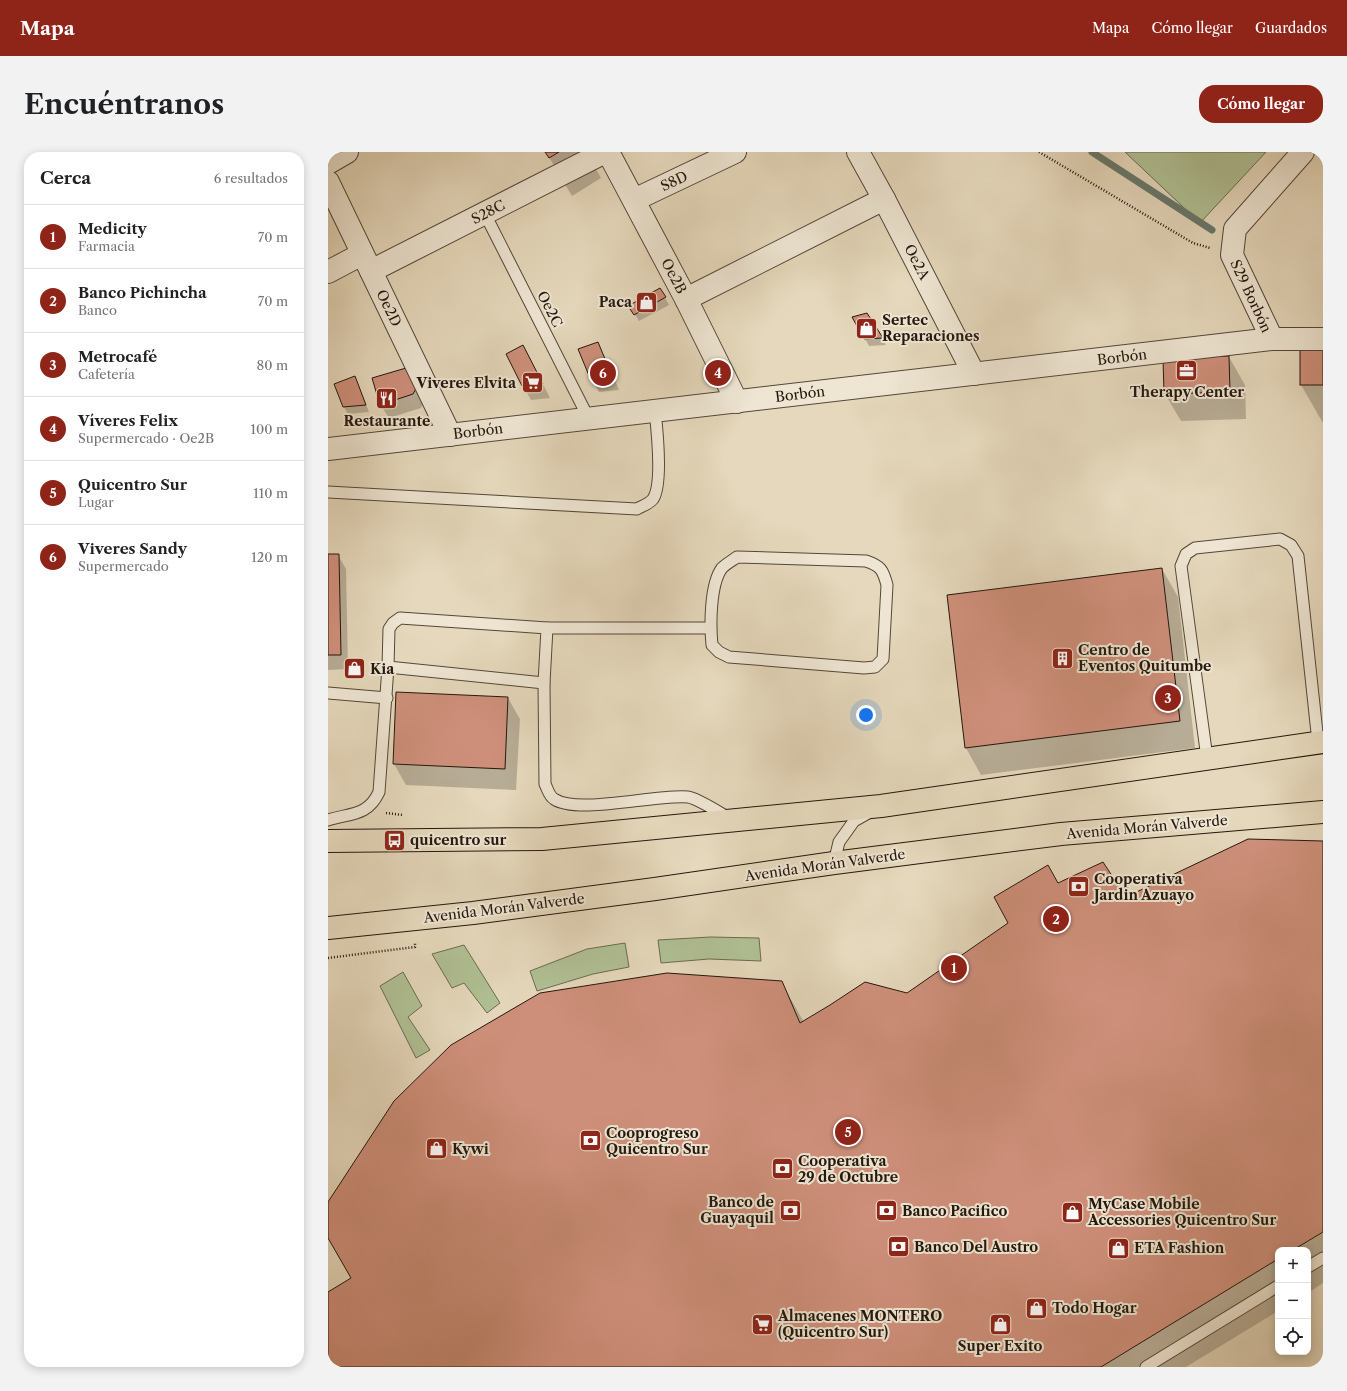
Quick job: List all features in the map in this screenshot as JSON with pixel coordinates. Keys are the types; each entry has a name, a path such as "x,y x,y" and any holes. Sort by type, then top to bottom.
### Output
{"main road":[{"path":"328,841 542,839 881,806 1320,742"},
{"name":"Avenida Morán Valverde","path":"328,928 473,913 834,863 1061,834 1323,812"}],"street":[{"path":"328,163 347,152"},
{"name":"S28C","path":"328,272 367,262 485,214 605,152"},
{"name":"Oe2B","path":"608,152 686,299 737,402"},
{"name":"S8D","path":"634,200 735,152"},
{"name":"Oe2A","path":"858,152 884,199 974,374"},
{"name":"S29 Borbón","path":"1272,339 1232,254 1235,229 1303,152"},
{"name":"Oe2D","path":"328,182 450,435"},
{"path":"686,299 884,199"},
{"name":"Borbón","path":"328,449 1272,339 1323,339"}],"lane":[{"name":"Oe2C","path":"485,214 589,419"},
{"path":"328,492 637,509 653,499 656,490 658,473 658,439 655,411"},
{"path":"1207,758 1181,566 1186,554 1195,548 1280,539 1292,545 1298,556 1320,742"},
{"path":"737,556 866,561 877,565 884,574 887,585 883,659 876,667 864,668 729,657 719,652 712,645 710,628 715,583 723,568 737,556"},
{"path":"328,820 363,811 375,802 380,792 389,629 393,623 400,618 547,628 710,628"},
{"path":"547,628 544,683 545,784 550,796 556,801 568,804 593,805 664,797 690,797 733,820"},
{"path":"388,667 544,683"},
{"path":"328,693 386,698"},
{"path":"834,863 839,842 854,821 881,806"},
{"path":"1311,1266 1323,1258"},
{"path":"1146,1367 1275,1288"}],"path":[{"path":"1038,152 1193,243 1232,254"},
{"path":"328,958 415,947"}],"green space":[{"path":"1125,152 1266,152 1200,223"},
{"path":"710,937 759,938 761,961 709,959 661,963 658,940"},
{"path":"625,943 629,967 593,974 537,991 530,971 587,949"},
{"path":"464,945 500,1003 487,1013 464,983 452,988 432,954"},
{"path":"403,972 422,1006 408,1017 430,1050 416,1058 380,986"}],"building":[{"path":"545,152 559,152 549,158"},
{"name":"Paca","path":"660,288 666,297 634,315 628,306"},
{"name":"Sertec Reparaciones","path":"867,313 883,338 864,339 852,317"},
{"path":"598,342 612,376 590,378 578,349"},
{"path":"523,345 543,384 522,386 506,354"},
{"path":"1300,350 1323,350 1323,385 1300,385"},
{"path":"1229,356 1230,392 1164,394 1163,359"},
{"path":"406,368 418,385 413,394 380,405 372,378"},
{"path":"355,376 366,405 343,407 334,384"},
{"path":"328,554 339,554 341,655 328,655"},
{"name":"Centro de Eventos Quitumbe","path":"1162,568 1180,721 965,748 947,595"},
{"path":"396,692 508,697 505,769 393,764"},
{"path":"1248,839 1323,841 1323,1232 1298,1247 1275,1247 1275,1261 1101,1367 328,1367 328,1292 351,1278 328,1238 328,1202 394,1101 451,1045 540,993 667,973 782,981 800,1023 865,982 907,993 1008,923 994,897 1048,865 1058,883 1103,862 1126,897"}],"waterway":[{"path":"1092,152 1212,230"}],"place":[{"name":"Paca","path":"647,302"},
{"name":"Sertec Reparaciones","path":"867,328"},
{"name":"Therapy Center","path":"1187,370"},
{"name":"Viveres Sandy","path":"603,373"},
{"name":"Víveres Felix","path":"718,373"},
{"name":"Viveres Elvita","path":"532,383"},
{"name":"Restaurante","path":"387,399"},
{"name":"Centro de Eventos Quitumbe","path":"1063,658"},
{"name":"Kia","path":"354,669"},
{"name":"Metrocafé","path":"1168,698"},
{"name":"quicentro sur","path":"395,840"},
{"name":"Cooperativa Jardin Azuayo","path":"1079,887"},
{"name":"Banco Pichincha","path":"1056,919"},
{"name":"Medicity","path":"954,968"},
{"name":"Quicentro Sur","path":"848,1132"},
{"name":"Cooprogreso Quicentro Sur","path":"590,1141"},
{"name":"Kywi","path":"437,1149"},
{"name":"Cooperativa 29 de Octubre","path":"782,1169"},
{"name":"Banco de Guayaquil","path":"790,1210"},
{"name":"Banco Pacifico","path":"887,1211"},
{"name":"MyCase Mobile Accessories Quicentro Sur","path":"1072,1212"},
{"name":"Banco Del Austro","path":"899,1247"},
{"name":"ETA Fashion","path":"1119,1248"},
{"name":"Todo Hogar","path":"1037,1308"},
{"name":"Almacenes MONTERO (Quicentro Sur)","path":"762,1324"},
{"name":"Super Exito","path":"1000,1324"}]}
